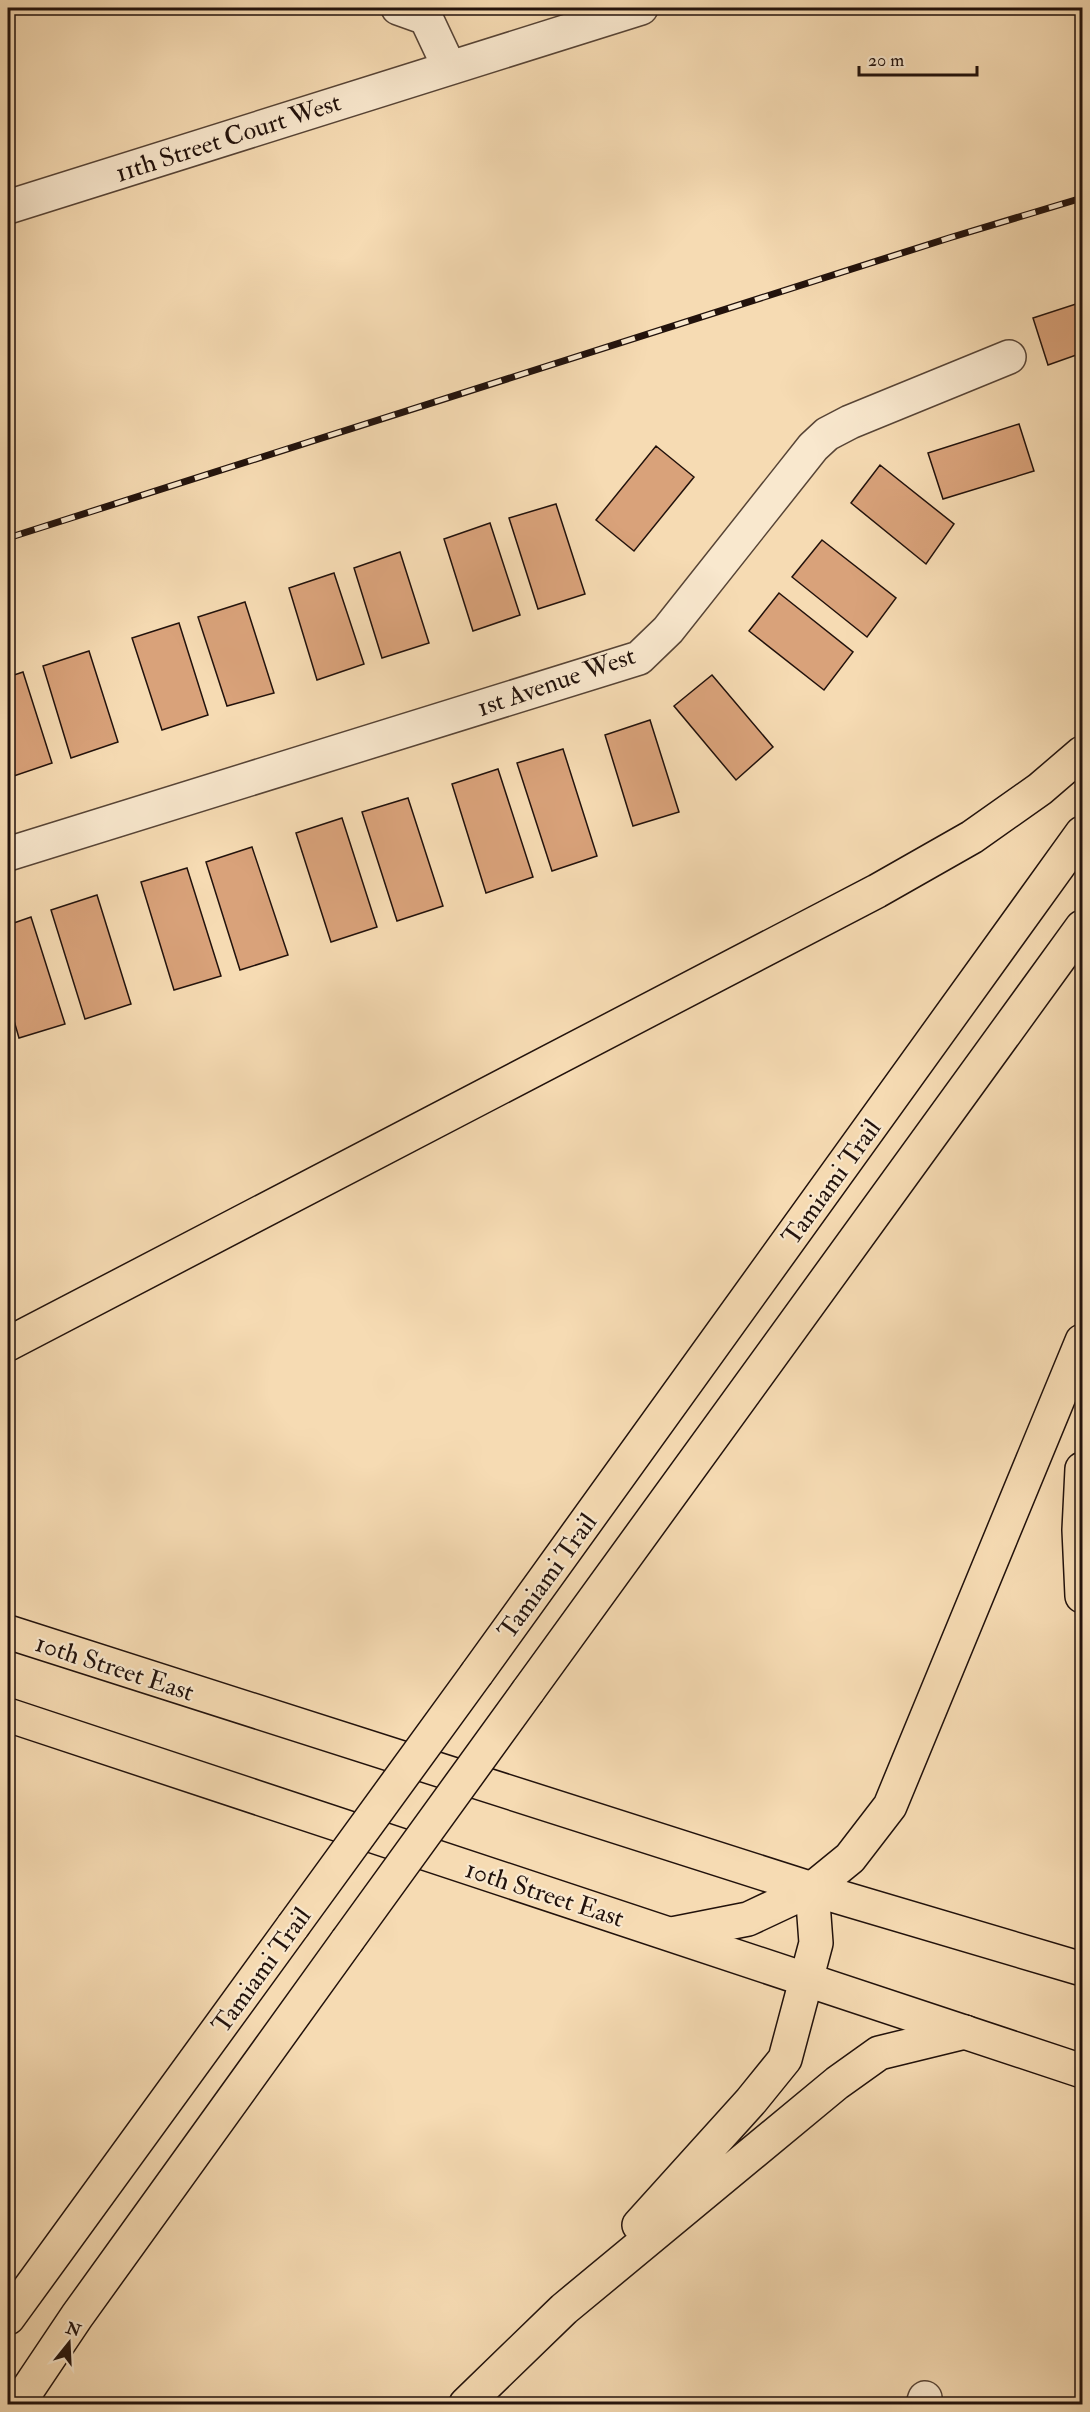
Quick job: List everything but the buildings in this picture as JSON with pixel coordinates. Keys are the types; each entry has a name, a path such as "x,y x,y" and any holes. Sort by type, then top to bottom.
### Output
{"main road":[{"path":"8,1344 877,891 972,837 1040,789 1083,753"},
{"name":"Tamiami Trail","path":"8,2318 1083,833"},
{"name":"Tamiami Trail","path":"18,2404 84,2307 347,1941 1083,927"},
{"path":"672,1934 748,1919 812,1889 850,1858 890,1806 1083,1341"},
{"path":"1083,1469 1079,1530 1083,1596"},
{"name":"10th Street East","path":"8,1632 812,1889 1083,1969"},
{"name":"10th Street East","path":"8,1715 1083,2071"},
{"path":"466,2404 564,2309 751,2101 785,2059 816,1943 812,1889"},
{"path":"564,2309 837,2083 879,2053 964,2032"}],"street":[{"path":"398,8 426,18 449,67"},
{"name":"11th Street Court West","path":"8,207 641,8"},
{"name":"1st Avenue West","path":"8,854 639,658 668,630 813,447 827,434 850,422 1009,357"}],"railway":[{"path":"8,538 949,238 1082,198"}]}
